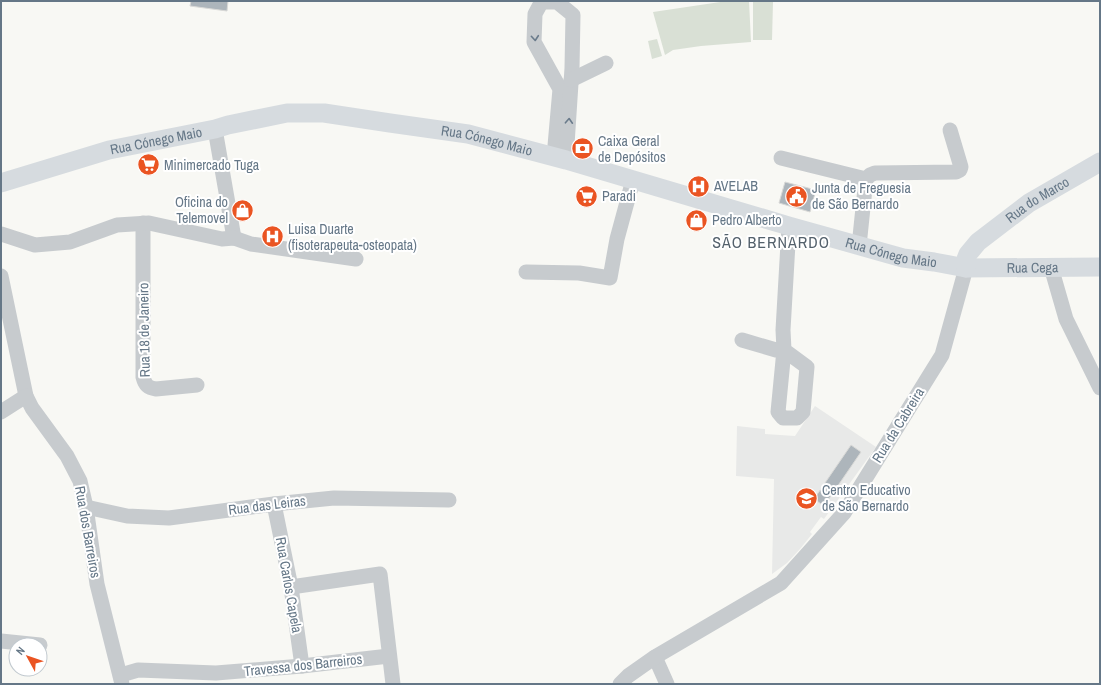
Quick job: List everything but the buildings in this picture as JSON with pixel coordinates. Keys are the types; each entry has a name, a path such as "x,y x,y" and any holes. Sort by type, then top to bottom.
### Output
{"main road":[{"name":"Rua Cónego Maio","path":"1,183 109,150 287,113 324,113 390,124 468,134 560,158 903,258 966,268"},
{"name":"Rua do Marco","path":"978,242 1029,203 1100,162"},
{"path":"934,262 978,242"},
{"path":"966,268 966,258 978,242"},
{"name":"Rua Cega","path":"966,268 1100,267"}],"street":[{"path":"542,1 556,2 573,15 571,74 560,158 560,89 534,42 535,14 542,1"},
{"path":"571,74 604,60"},
{"path":"215,129 234,238"},
{"path":"859,246 866,179 875,173 956,172 960,170 961,167 950,130"},
{"path":"781,158 866,179"},
{"path":"526,272 579,273 610,278 617,239 633,180"},
{"name":"Rua 18 de Janeiro","path":"143,223 143,377 145,384 150,388 156,389 197,385"},
{"path":"1,234 35,245 70,242 117,225 149,223 222,239 234,238 251,244 356,259"},
{"path":"742,340 776,350 784,350 783,330 789,226"},
{"path":"1051,267 1066,319 1100,388"},
{"name":"Rua da Cabreira","path":"620,684 628,676 655,657 781,583 844,513 942,355 966,268"},
{"name":"Rua dos Barreiros","path":"1,276 26,396 32,408 67,456 80,481 86,507 97,584 121,680"},
{"path":"1,412 26,396"},
{"name":"Rua das Leiras","path":"86,507 127,516 169,518 274,504 334,498 449,500"},
{"name":"Rua Carlos Capela","path":"274,504 292,587 302,666"},
{"path":"292,587 380,574 393,684"},
{"name":"Travessa dos Barreiros","path":"121,680 138,670 216,674 389,656"},
{"path":"655,657 667,684"}],"shaded area":[{"path":"727,1 749,1 751,42 673,50 665,55 653,12"},
{"path":"753,2 773,2 772,40 753,40"},
{"path":"657,39 662,56 652,59 648,41"},
{"name":"Centro Educativo de São Bernardo","path":"815,406 876,447 824,519 821,517 810,532 812,534 800,549 787,563 772,574 774,479 736,476 737,426 765,429 765,434 795,436"}],"place":[{"name":"Caixa Geral de Depósitos","path":"583,149"},
{"name":"Minimercado Tuga","path":"149,165"},
{"name":"AVELAB","path":"699,186"},
{"name":"Paradi","path":"587,196"},
{"name":"Junta de Freguesia de São Bernardo","path":"797,196"},
{"name":"Oficina do Telemovel","path":"243,210"},
{"name":"Pedro Alberto","path":"697,220"},
{"name":"Luisa Duarte (fisoterapeuta-osteopata)","path":"272,237"},
{"name":"Centro Educativo de São Bernardo","path":"806,498"}],"district":[{"name":"SÃO BERNARDO","path":"771,242"}]}
